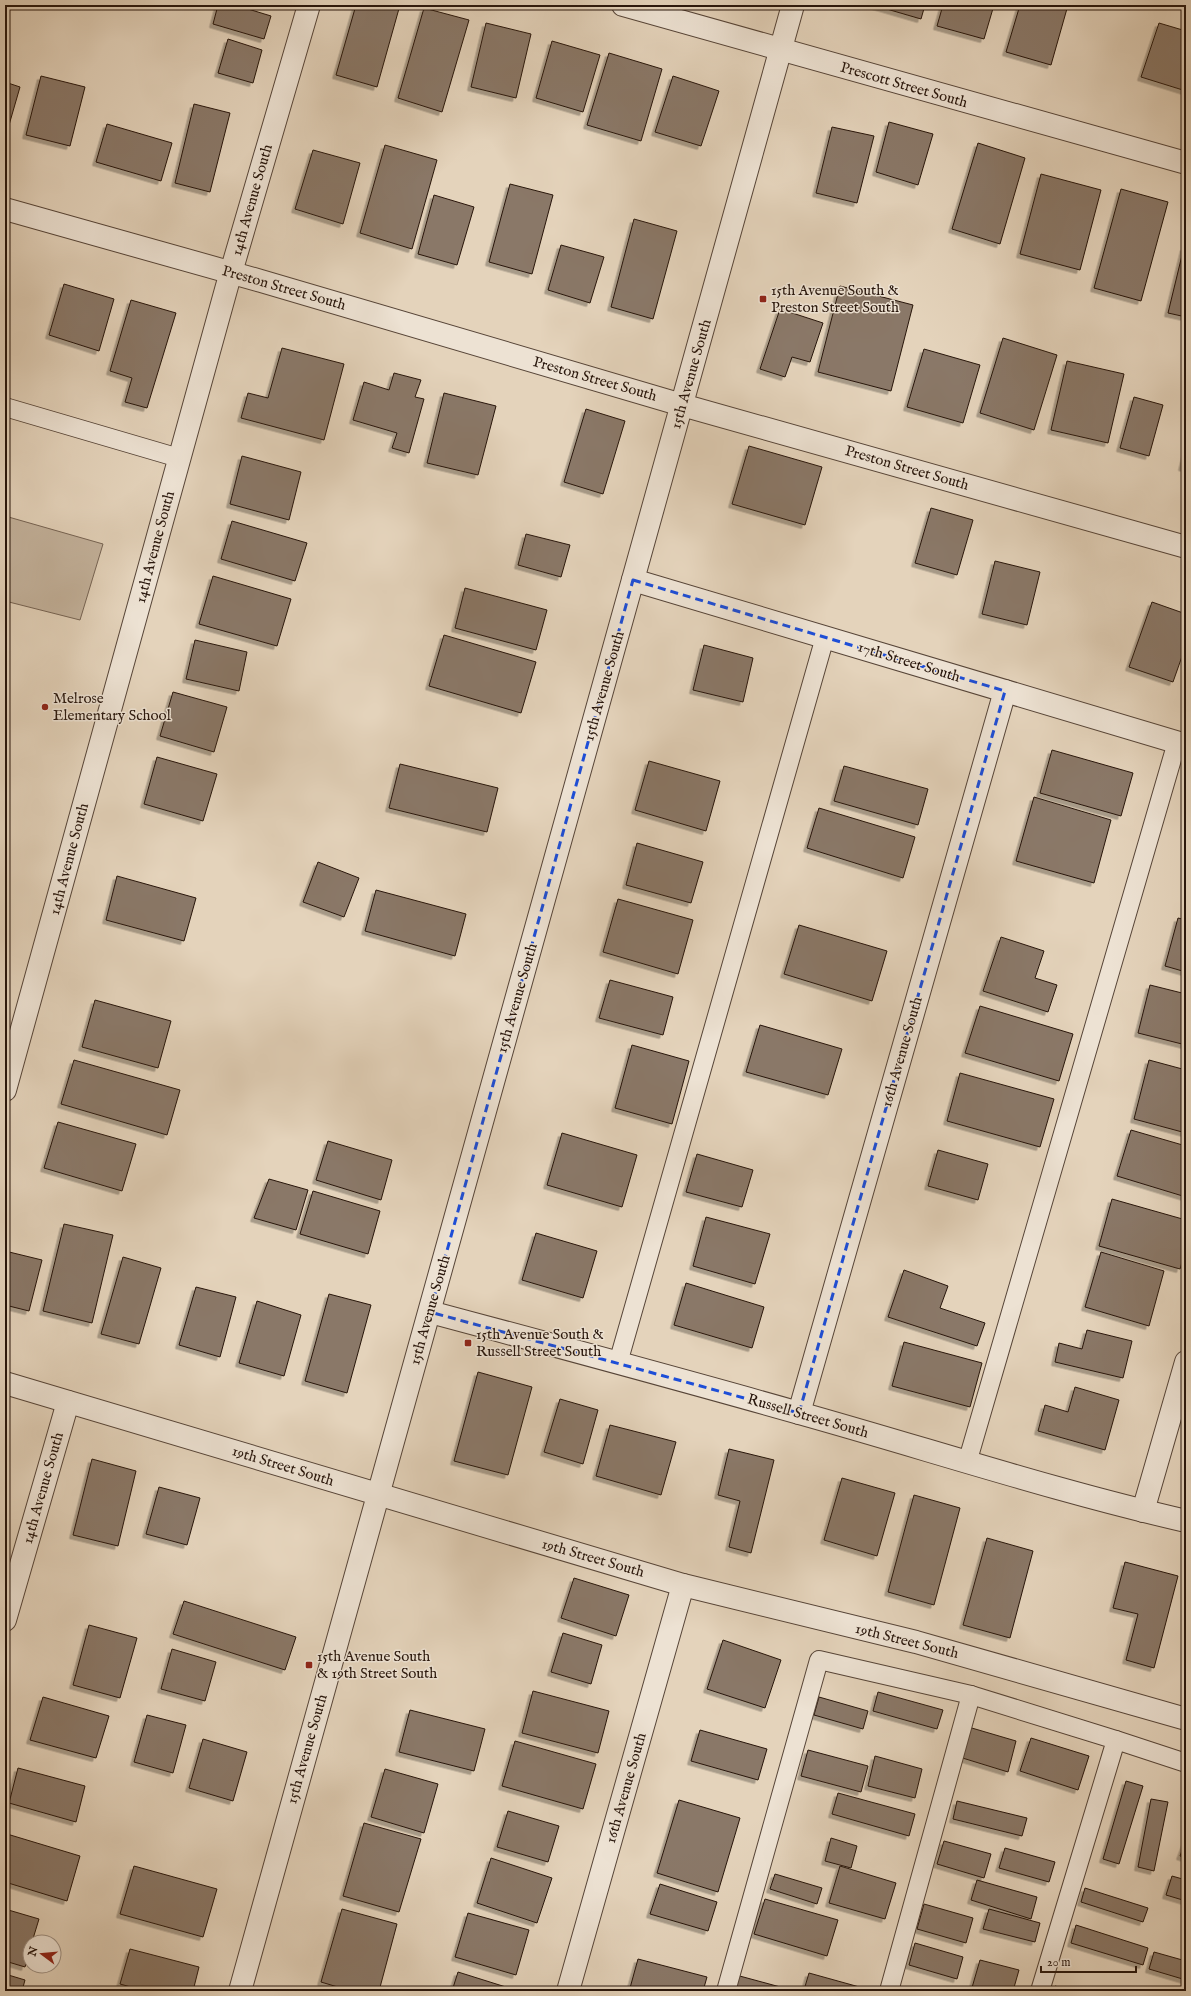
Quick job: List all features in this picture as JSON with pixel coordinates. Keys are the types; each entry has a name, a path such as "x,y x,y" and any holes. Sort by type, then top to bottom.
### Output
{"street":[{"name":"14th Avenue South","path":"5,1090 231,272 309,5"},
{"name":"Prescott Street South","path":"623,5 1186,163"},
{"name":"15th Avenue South","path":"240,1991 793,5"},
{"name":"Preston Street South","path":"5,208 231,272 682,405 1186,547"},
{"name":"17th Street South","path":"633,580 1182,743"},
{"name":"16th Avenue South","path":"800,1413 1005,691"},
{"name":"Russell Street South","path":"430,1312 800,1413 967,1463 1143,1511 1186,1521"},
{"path":"1143,1511 1186,1362"},
{"name":"19th Street South","path":"5,1383 683,1585 916,1642 1186,1719"},
{"name":"14th Avenue South","path":"5,1620 68,1402"},
{"name":"16th Avenue South","path":"568,1991 683,1585"}],"lane":[{"path":"5,407 179,458"},
{"path":"618,1363 826,637"},
{"path":"967,1463 1182,743"},
{"path":"726,1991 819,1660 971,1695 1186,1763"},
{"path":"889,1991 971,1695"},
{"path":"1040,1991 1116,1740"}],"highlighted area":[{"path":"633,580 1005,691 799,1413 430,1312"}],"shaded area":[{"path":"5,516 103,544 80,620 5,601"}],"building":[{"path":"218,5 235,5 271,16 264,39 213,24"},
{"path":"356,5 400,5 377,87 336,75"},
{"path":"873,5 925,5 921,19"},
{"path":"943,5 994,5 984,39 937,26"},
{"path":"1020,5 1068,5 1051,65 1006,52"},
{"path":"424,8 469,20 442,112 398,98"},
{"path":"486,23 531,34 516,98 471,87"},
{"path":"1159,23 1186,31 1186,91 1141,77"},
{"path":"228,39 262,50 253,83 218,73"},
{"path":"552,41 600,55 583,112 536,98"},
{"path":"609,53 662,69 641,141 587,125"},
{"path":"41,76 85,87 70,146 26,135"},
{"path":"673,76 719,91 701,146 655,132"},
{"path":"5,82 20,87 7,132 5,132"},
{"path":"194,104 230,113 210,192 175,183"},
{"path":"889,122 933,134 918,185 876,172"},
{"path":"107,124 172,143 161,181 96,162"},
{"path":"832,127 874,136 857,203 816,193"},
{"path":"978,143 1025,158 1000,244 952,229"},
{"path":"385,145 437,160 412,249 360,233"},
{"path":"313,150 360,163 343,224 295,209"},
{"path":"1041,174 1101,190 1080,270 1020,254"},
{"path":"510,184 553,195 532,274 489,262"},
{"path":"1121,189 1168,202 1141,301 1094,288"},
{"path":"434,195 474,207 457,265 418,254"},
{"path":"634,219 677,231 653,319 611,307"},
{"path":"561,245 604,257 590,303 548,290"},
{"path":"1184,247 1186,247 1186,317 1168,313"},
{"path":"64,284 114,299 99,351 49,335"},
{"path":"840,286 913,305 891,391 818,372"},
{"path":"131,300 176,313 147,408 125,402 132,378 110,371"},
{"path":"780,309 823,323 810,362 792,357 785,377 760,369"},
{"path":"1003,338 1057,355 1034,430 980,413"},
{"path":"282,348 344,364 324,440 241,418 248,393 268,398"},
{"path":"924,349 980,365 963,423 907,407"},
{"path":"1067,361 1124,374 1108,443 1051,430"},
{"path":"394,373 421,380 415,397 424,399 409,453 392,448 397,433 353,420 364,382 389,390"},
{"path":"444,393 496,406 478,475 427,463"},
{"path":"1134,397 1163,405 1149,456 1120,448"},
{"path":"586,409 625,421 603,494 564,482"},
{"path":"749,446 822,467 805,525 732,504"},
{"path":"1186,451 1186,468 1182,467"},
{"path":"242,456 301,472 289,520 230,504"},
{"path":"931,508 973,520 957,575 915,563"},
{"path":"232,521 307,543 295,581 221,559"},
{"path":"526,534 570,545 561,577 518,565"},
{"path":"995,561 1040,572 1027,625 982,614"},
{"path":"213,576 291,599 277,646 199,624"},
{"path":"465,588 547,610 536,650 455,628"},
{"path":"1152,602 1186,614 1186,645 1173,682 1129,667"},
{"path":"444,635 536,662 521,713 429,686"},
{"path":"195,640 247,652 239,691 186,679"},
{"path":"704,645 753,658 743,702 693,690"},
{"path":"173,692 227,707 214,752 160,736"},
{"path":"1052,750 1133,773 1121,816 1040,793"},
{"path":"157,757 217,774 203,821 144,804"},
{"path":"649,761 720,781 706,831 635,810"},
{"path":"400,764 498,788 487,832 389,808"},
{"path":"844,766 928,789 918,825 834,801"},
{"path":"1034,797 1111,820 1094,883 1016,861"},
{"path":"819,808 915,837 903,878 807,848"},
{"path":"637,843 703,862 691,903 626,885"},
{"path":"318,862 359,878 344,917 303,902"},
{"path":"117,876 196,898 184,941 106,920"},
{"path":"376,890 466,914 455,956 365,931"},
{"path":"618,899 693,920 678,974 603,952"},
{"path":"1178,918 1186,920 1186,972 1165,966"},
{"path":"799,925 887,951 872,1001 784,974"},
{"path":"1001,937 1044,951 1035,978 1057,985 1048,1012 983,991"},
{"path":"610,980 673,997 663,1035 599,1018"},
{"path":"1150,985 1186,994 1186,1045 1138,1033"},
{"path":"95,1000 171,1021 158,1068 82,1047"},
{"path":"980,1006 1073,1034 1059,1081 965,1053"},
{"path":"760,1025 842,1049 828,1095 746,1072"},
{"path":"632,1045 689,1061 672,1124 615,1108"},
{"path":"74,1060 180,1090 167,1135 61,1104"},
{"path":"1149,1060 1186,1070 1186,1133 1134,1119"},
{"path":"960,1073 1054,1099 1040,1147 947,1121"},
{"path":"58,1122 136,1144 122,1191 44,1168"},
{"path":"1131,1130 1186,1146 1186,1197 1117,1176"},
{"path":"562,1133 637,1155 622,1207 547,1185"},
{"path":"328,1141 392,1160 381,1200 316,1180"},
{"path":"938,1150 988,1164 978,1200 928,1186"},
{"path":"697,1154 753,1170 742,1207 686,1192"},
{"path":"269,1179 308,1190 296,1230 254,1218"},
{"path":"313,1191 380,1211 368,1254 300,1234"},
{"path":"1112,1199 1186,1220 1186,1249 1180,1269 1099,1246"},
{"path":"706,1217 770,1234 755,1284 693,1266"},
{"path":"64,1224 113,1235 92,1323 43,1311"},
{"path":"536,1233 597,1251 583,1298 522,1280"},
{"path":"5,1251 42,1260 29,1311 5,1305"},
{"path":"1101,1252 1164,1271 1149,1326 1085,1307"},
{"path":"123,1257 161,1268 139,1344 101,1334"},
{"path":"904,1270 948,1286 940,1308 985,1323 977,1346 888,1317"},
{"path":"686,1283 764,1307 752,1348 674,1325"},
{"path":"196,1287 236,1297 220,1357 179,1345"},
{"path":"329,1294 371,1305 347,1393 305,1381"},
{"path":"257,1301 301,1315 284,1376 239,1363"},
{"path":"1087,1330 1132,1341 1123,1378 1055,1362 1059,1343 1082,1349"},
{"path":"904,1342 982,1363 970,1407 892,1386"},
{"path":"478,1372 532,1387 508,1475 454,1461"},
{"path":"1075,1387 1119,1400 1105,1450 1038,1431 1045,1405 1068,1412"},
{"path":"560,1399 598,1410 583,1464 544,1452"},
{"path":"610,1425 676,1442 661,1495 596,1476"},
{"path":"729,1449 774,1460 751,1553 729,1547 740,1501 718,1495"},
{"path":"92,1459 136,1471 118,1546 73,1535"},
{"path":"842,1478 895,1493 877,1556 824,1540"},
{"path":"159,1487 200,1498 187,1545 146,1534"},
{"path":"914,1495 960,1508 934,1605 888,1592"},
{"path":"987,1538 1033,1551 1010,1638 963,1625"},
{"path":"1125,1562 1178,1576 1154,1668 1126,1660 1138,1614 1113,1608"},
{"path":"574,1578 629,1595 616,1636 561,1618"},
{"path":"184,1601 296,1637 285,1670 173,1634"},
{"path":"89,1625 137,1638 120,1698 73,1685"},
{"path":"563,1633 602,1645 591,1684 551,1672"},
{"path":"723,1640 781,1660 765,1708 707,1689"},
{"path":"172,1649 216,1662 205,1701 161,1689"},
{"path":"533,1691 609,1711 598,1753 522,1733"},
{"path":"878,1692 943,1710 937,1729 873,1711"},
{"path":"43,1697 109,1716 96,1758 30,1740"},
{"path":"819,1697 868,1711 863,1729 814,1715"},
{"path":"410,1710 485,1729 474,1771 399,1752"},
{"path":"147,1715 186,1725 173,1773 134,1762"},
{"path":"965,1726 1016,1741 1008,1772 956,1756"},
{"path":"700,1730 767,1749 758,1780 691,1761"},
{"path":"1031,1738 1089,1756 1078,1790 1020,1771"},
{"path":"203,1739 247,1752 233,1801 189,1788"},
{"path":"515,1741 596,1764 583,1809 502,1786"},
{"path":"808,1750 868,1766 861,1792 801,1776"},
{"path":"875,1756 922,1769 915,1798 868,1786"},
{"path":"18,1768 85,1786 76,1822 9,1803"},
{"path":"385,1769 438,1784 424,1833 371,1817"},
{"path":"1126,1781 1143,1786 1119,1864 1103,1859"},
{"path":"838,1793 915,1814 909,1836 832,1814"},
{"path":"1151,1799 1168,1802 1154,1871 1138,1867"},
{"path":"679,1800 740,1818 718,1892 657,1873"},
{"path":"957,1801 1027,1818 1022,1836 953,1819"},
{"path":"508,1811 559,1826 548,1862 497,1847"},
{"path":"364,1823 421,1839 399,1912 343,1896"},
{"path":"7,1834 80,1856 67,1901 5,1882 5,1841"},
{"path":"831,1838 857,1846 851,1868 825,1861"},
{"path":"1186,1840 1186,1858 1180,1856"},
{"path":"944,1841 991,1854 984,1878 937,1864"},
{"path":"1005,1848 1055,1862 1049,1882 999,1868"},
{"path":"491,1858 552,1878 537,1923 477,1903"},
{"path":"134,1866 217,1889 203,1937 120,1914"},
{"path":"840,1866 896,1883 885,1919 829,1903"},
{"path":"775,1874 822,1888 817,1904 770,1889"},
{"path":"1172,1876 1186,1880 1186,1901 1166,1895"},
{"path":"977,1880 1037,1897 1031,1919 971,1900"},
{"path":"660,1884 717,1902 708,1931 650,1914"},
{"path":"1085,1888 1148,1908 1143,1922 1081,1902"},
{"path":"765,1899 838,1920 827,1956 754,1934"},
{"path":"924,1904 973,1918 966,1943 917,1929"},
{"path":"5,1909 39,1919 34,1934 22,1934 22,1966 5,1961"},
{"path":"342,1909 397,1924 379,1991 351,1991 321,1982"},
{"path":"989,1909 1040,1923 1035,1942 983,1929"},
{"path":"468,1913 529,1930 516,1975 455,1957"},
{"path":"1076,1925 1148,1948 1143,1965 1071,1943"},
{"path":"915,1943 963,1957 957,1979 909,1965"},
{"path":"130,1949 199,1967 193,1991 145,1991 120,1984"},
{"path":"1154,1952 1186,1961 1186,1980 1149,1969"},
{"path":"638,1959 707,1977 703,1991 640,1991 630,1988"},
{"path":"980,1960 1019,1970 1013,1991 971,1991"},
{"path":"458,1972 509,1988 508,1991 452,1991"},
{"path":"809,1973 863,1988 862,1991 804,1990"},
{"path":"5,1974 25,1980 22,1991 5,1991"},
{"path":"736,1975 795,1991 731,1991"},
{"path":"1055,1986 1073,1991 1053,1991"}],"place":[{"name":"15th Avenue South & Preston Street South","path":"763,299"},
{"name":"Melrose Elementary School","path":"45,707"},
{"name":"15th Avenue South & Russell Street South","path":"468,1343"},
{"name":"15th Avenue South & 19th Street South","path":"309,1665"}]}
